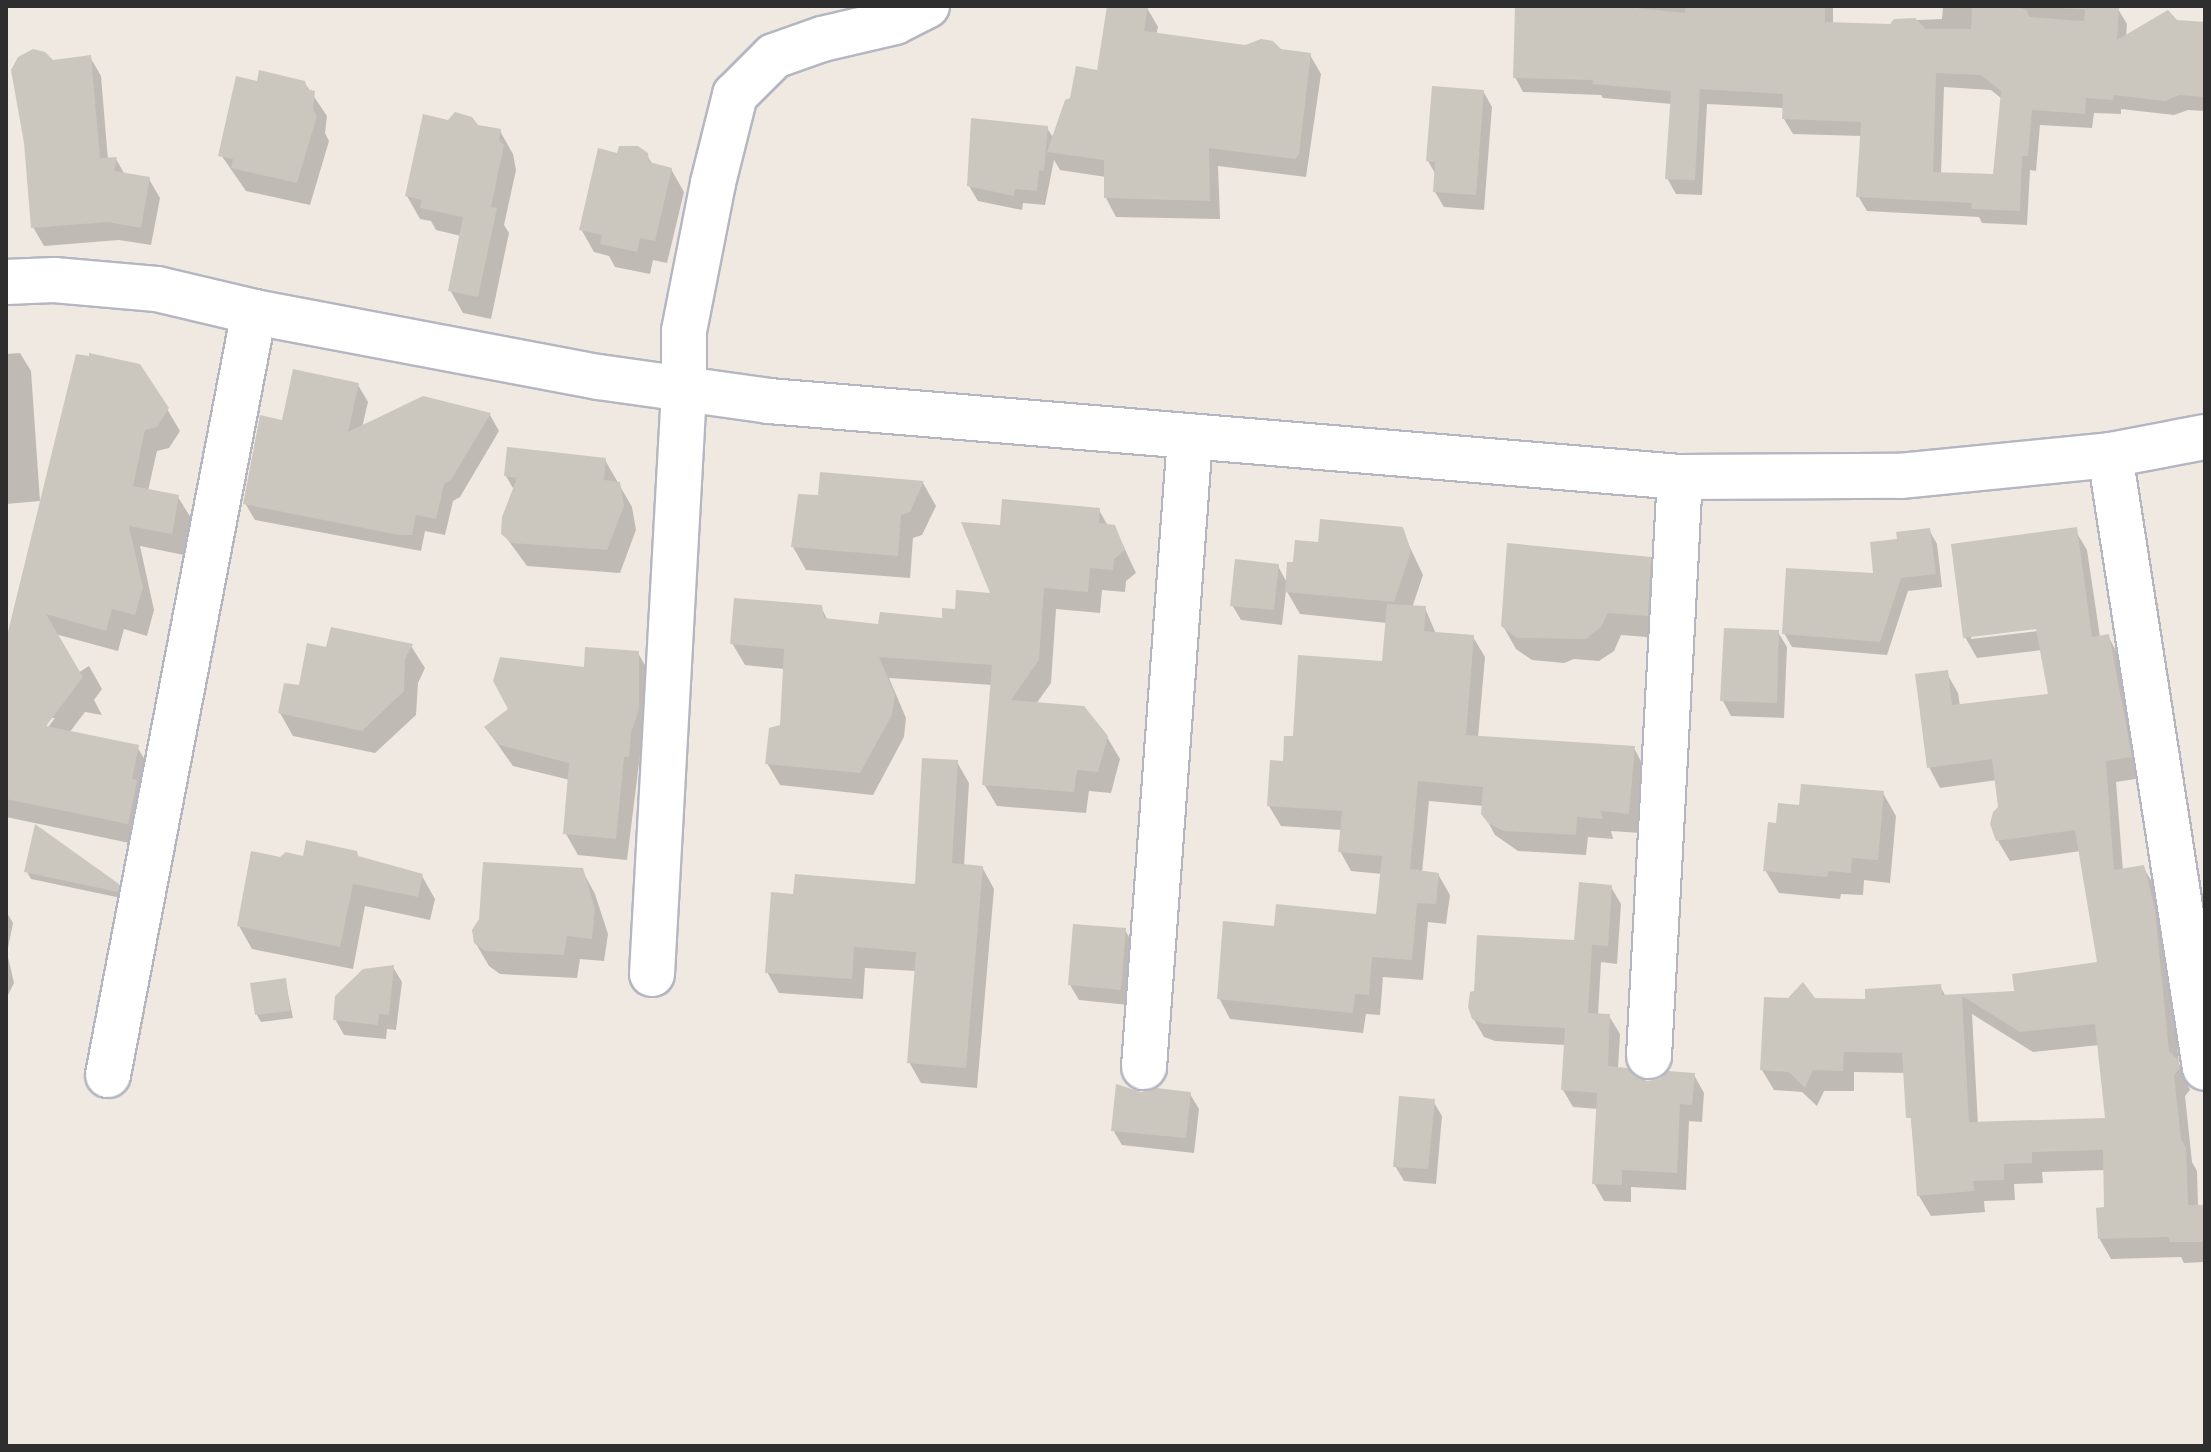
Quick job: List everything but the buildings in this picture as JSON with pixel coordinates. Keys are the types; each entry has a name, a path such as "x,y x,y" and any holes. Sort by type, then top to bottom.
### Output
{"street":[{"path":"652,974 684,390 684,331 713,183 735,95 774,56 822,39 895,22 927,6"},
{"path":"6,282 54,280 157,289 254,312 684,390 769,401 1680,477 1900,476 2110,455 2205,437"},
{"path":"108,1075 254,312"},
{"path":"1144,1067 1190,438"},
{"path":"2110,455 2205,1068"},
{"path":"1649,1056 1680,477"}]}
